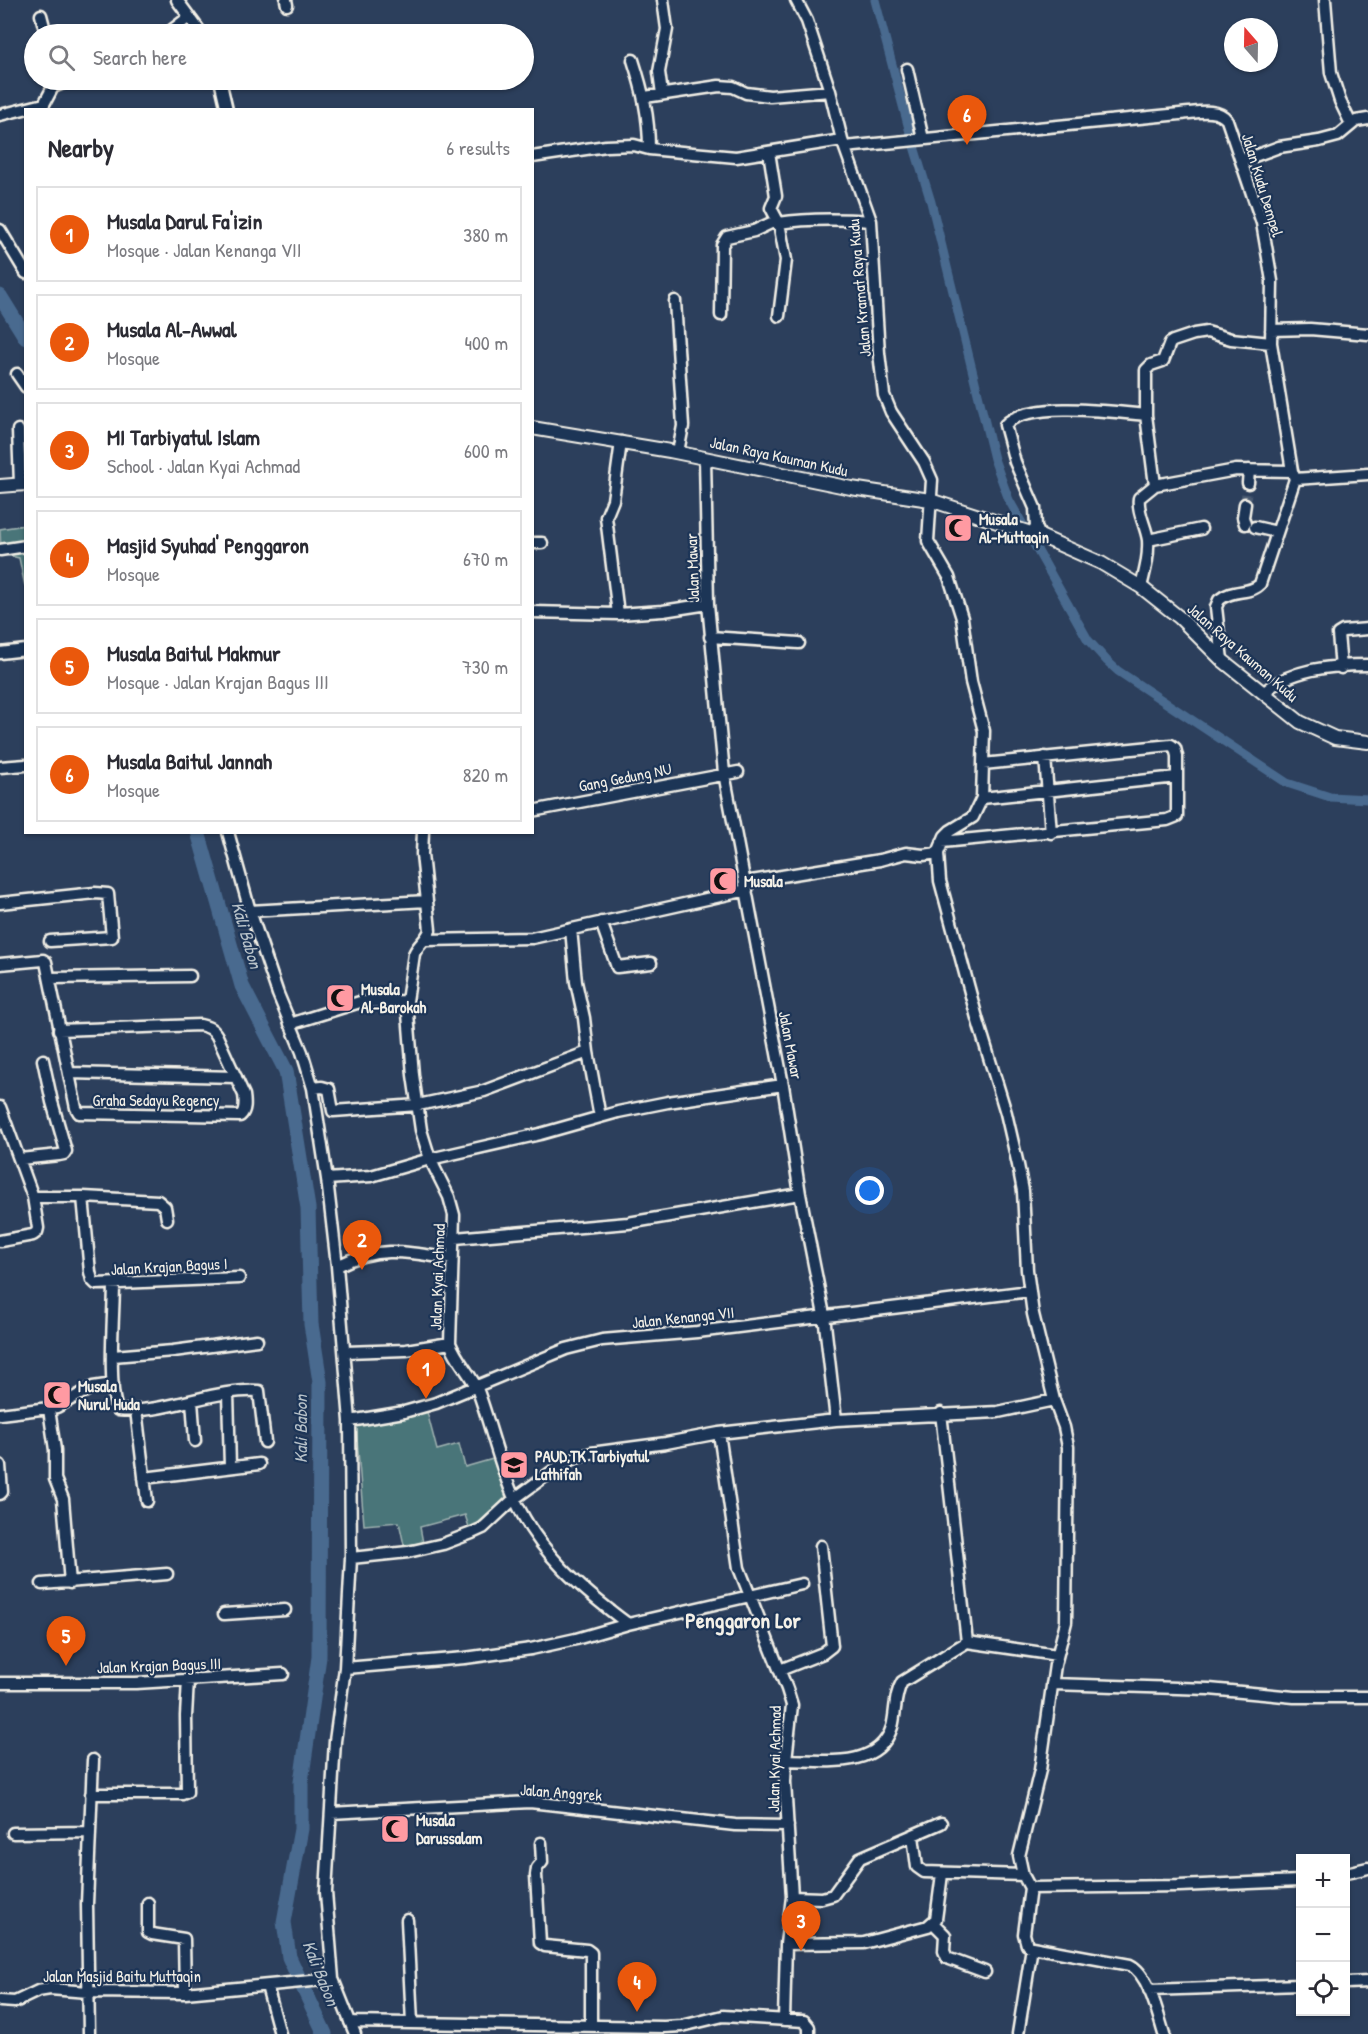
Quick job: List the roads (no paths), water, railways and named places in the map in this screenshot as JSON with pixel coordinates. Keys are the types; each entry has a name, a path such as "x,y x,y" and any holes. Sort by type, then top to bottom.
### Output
{"street":[{"path":"177,0 194,24"},
{"path":"662,94 659,72 667,29 663,0"},
{"name":"Jalan Kramat Raya Kudu","path":"796,0 807,21 830,91 843,144 871,221 879,353 884,395 891,412 932,480 927,541 949,577 962,618 971,682 984,731 982,798"},
{"path":"1325,0 1331,73 1340,101 1351,124"},
{"path":"41,15 43,24"},
{"path":"180,24 189,17"},
{"path":"633,60 645,97 650,149"},
{"path":"907,69 921,139"},
{"path":"645,97 719,86 770,96 830,91"},
{"path":"28,108 44,104 48,100 51,90"},
{"path":"222,90 227,108"},
{"path":"0,115 24,109"},
{"name":"Jalan Kudu Dempel","path":"534,157 606,146 634,145 650,149 736,156 843,144 904,142 1099,121 1213,112 1223,115 1227,120 1262,222 1273,291 1271,343 1293,475"},
{"path":"1241,160 1279,147 1338,136 1356,121 1368,119"},
{"path":"769,152 776,196 771,208 779,223 786,260 779,316"},
{"path":"721,315 722,245 727,237 754,231 771,223 838,219 871,221"},
{"path":"0,230 24,270"},
{"path":"675,301 683,426 678,452"},
{"path":"1270,330 1310,329 1368,334"},
{"path":"1155,485 1146,415 1146,370 1151,365 1163,361 1170,343 1194,334 1207,332 1231,339 1271,343"},
{"path":"17,374 24,384"},
{"path":"1040,536 1036,527 1035,508 1021,480 1005,425 1011,419 1051,410 1075,408 1146,415"},
{"name":"Jalan Raya Kauman Kudu","path":"534,428 678,452 851,488 930,500 1040,536 1101,563 1141,587 1180,618 1222,660 1300,722 1335,738 1368,742"},
{"path":"0,486 23,484 18,429"},
{"path":"618,614 606,517 613,500 621,442"},
{"name":"Jalan Mawar","path":"705,458 708,604 724,773 824,1316 836,1420"},
{"path":"1248,483 1249,470"},
{"path":"1141,587 1148,555 1148,540 1138,506 1139,498 1155,485 1228,471 1249,470 1293,475 1368,474"},
{"path":"1222,660 1216,607 1219,600 1231,592 1252,590 1260,584 1293,475"},
{"path":"1245,504 1244,517 1250,525 1277,532"},
{"path":"1148,540 1201,529"},
{"path":"0,550 24,546"},
{"path":"534,612 618,614 663,611 708,604"},
{"path":"1341,668 1338,634 1344,630 1368,629"},
{"path":"710,637 800,643"},
{"path":"0,652 24,650"},
{"path":"1263,693 1276,682 1310,670 1368,666"},
{"path":"942,842 1051,833 1173,819 1177,816 1176,750 1171,745 983,764"},
{"path":"1045,757 1051,833"},
{"path":"0,767 24,765"},
{"name":"Gang Gedung NU","path":"534,811 738,772"},
{"path":"1164,2034 1149,1990 1136,1968 1032,1947 1027,1945 1024,1934 1030,1888 1023,1875 1019,1856 1040,1770 1057,1655 1066,1622 1067,1437 1054,1400 1033,1314 1027,1270 1022,1181 941,886 938,853 950,831 973,817 982,798 1177,777"},
{"path":"229,834 250,911 313,1088 337,1266 350,1421 351,1558 345,1668 335,1741 326,1892 330,1980 355,2034"},
{"name":"Jalan Kyai Achmad","path":"423,834 422,854 430,930 426,940 414,954 407,1001 410,1055 421,1130 430,1159 449,1197 454,1215 450,1343 453,1352 476,1388 514,1499 527,1522 561,1569 580,1587 628,1624"},
{"path":"426,940 532,938 746,886 880,860 900,854 938,853"},
{"path":"0,903 95,893 108,894 112,937 50,941"},
{"path":"250,911 427,901"},
{"path":"601,922 617,967 651,963"},
{"path":"571,929 576,982 600,1117"},
{"path":"0,964 45,961 50,978 190,976"},
{"name":"Graha Sedayu Regency","path":"50,978 59,1030 76,1108 79,1113 84,1115 240,1116 245,1104 244,1095 236,1077 69,1073"},
{"path":"290,1024 360,1002 407,1001"},
{"path":"59,1030 200,1025 208,1027 217,1036 236,1077"},
{"path":"313,1088 329,1089 333,1111 418,1105 484,1091 588,1052"},
{"path":"20,1159 59,1155 66,1151 52,1102 44,1060"},
{"path":"327,1179 371,1176 600,1117 668,1102 783,1084"},
{"path":"0,1107 4,1134 20,1159 33,1197 38,1228 33,1235 0,1241"},
{"path":"455,1238 628,1223 800,1194"},
{"path":"33,1197 158,1201 165,1207 167,1220"},
{"name":"Jalan Krajan Bagus I","path":"83,1197 92,1280 96,1284 239,1278"},
{"path":"337,1266 354,1257 401,1251 452,1259"},
{"path":"114,1285 113,1384 118,1410 136,1410 256,1390 261,1392 265,1442"},
{"name":"Jalan Kenanga VII","path":"350,1421 426,1406 584,1343 697,1332 1030,1291"},
{"path":"113,1356 257,1340"},
{"path":"346,1352 406,1350 450,1343"},
{"path":"0,1414 57,1407 75,1395 113,1384"},
{"path":"228,1394 230,1467"},
{"path":"351,1558 408,1552 443,1544 483,1528 514,1499 565,1462 577,1457 719,1433 836,1420 941,1413 998,1412 1054,1400"},
{"path":"192,1401 195,1441"},
{"path":"49,1409 55,1450 55,1479 63,1499 69,1582"},
{"path":"136,1410 147,1501"},
{"path":"941,1413 967,1642"},
{"name":"Jalan Kyai Achmad","path":"719,1433 737,1561 792,1705 786,1760 792,1897 786,1944 784,2020"},
{"path":"144,1478 259,1464"},
{"path":"0,1465 3,1487 0,1494"},
{"path":"780,1670 823,1653 832,1646 821,1546"},
{"path":"42,1584 167,1574"},
{"path":"345,1668 512,1653 802,1584"},
{"path":"224,1614 285,1610"},
{"path":"786,1760 850,1760 865,1756 889,1733 902,1682 967,1642 1057,1655"},
{"name":"Jalan Krajan Bagus III","path":"0,1683 136,1683 283,1674"},
{"path":"91,1794 148,1795 187,1792 188,1680"},
{"path":"1052,1684 1209,1689 1294,1697 1368,1697"},
{"path":"89,2034 87,1904 93,1760"},
{"name":"Jalan Anggrek","path":"331,1813 530,1802 735,1825 788,1826"},
{"path":"792,1897 822,1898 833,1895 860,1858 940,1823"},
{"path":"13,1833 90,1832"},
{"path":"913,1836 917,1867 924,1872 1023,1875"},
{"path":"541,1843 542,1864 537,1869 536,1875 539,1940 544,1946 587,1950 591,1953 591,2025"},
{"path":"1350,1872 1368,1868"},
{"path":"786,1944 864,1943 921,1929 936,1919 942,1874"},
{"path":"1030,1888 1179,1886 1296,1881"},
{"path":"148,1903 148,1932 184,1939 185,1993"},
{"path":"407,1920 412,2023"},
{"path":"933,1923 945,1935 944,1951 947,1958 985,1972"},
{"path":"1018,2034 1032,1947"},
{"name":"Jalan Masjid Baitu Muttaqin","path":"0,2001 15,2002 38,1991 50,1989 88,1992 185,1993 330,1980"},
{"path":"1350,1983 1368,1982"},
{"path":"1149,1990 1296,1985"},
{"path":"267,1986 280,2034"},
{"path":"350,2022 591,2025 678,2030 723,2016 804,2021 809,2027 809,2034"}],"waterway":[{"path":"875,0 931,202 994,459 1009,500 1088,640 1118,671 1287,783 1330,797 1368,799"},
{"name":"Kali Babon","path":"0,296 24,335"},
{"name":"Kali Babon","path":"199,834 242,986 286,1071 308,1208 311,1324 320,1382 319,1657 301,1782 301,1829 284,1922 289,1957 325,2034"}],"tunnel":[{"path":"1245,504 1248,483"}],"place":[{"name":"Musala Baitul Jannah","path":"967,145"},
{"name":"Musala Al-Muttaqin","path":"958,528"},
{"name":"Musala","path":"723,881"},
{"name":"Musala Al-Barokah","path":"340,998"},
{"name":"Musala Al-Awwal","path":"362,1270"},
{"name":"Musala Nurul Huda","path":"57,1395"},
{"name":"Musala Darul Fa'izin","path":"426,1399"},
{"name":"PAUD,TK Tarbiyatul Lathifah","path":"514,1465"},
{"name":"Musala Baitul Makmur","path":"66,1666"},
{"name":"Musala Darussalam","path":"395,1829"},
{"name":"MI Tarbiyatul Islam","path":"801,1951"},
{"name":"Masjid Syuhad' Penggaron","path":"637,2012"}],"district":[{"name":"Penggaron Lor","path":"743,1620"}]}
